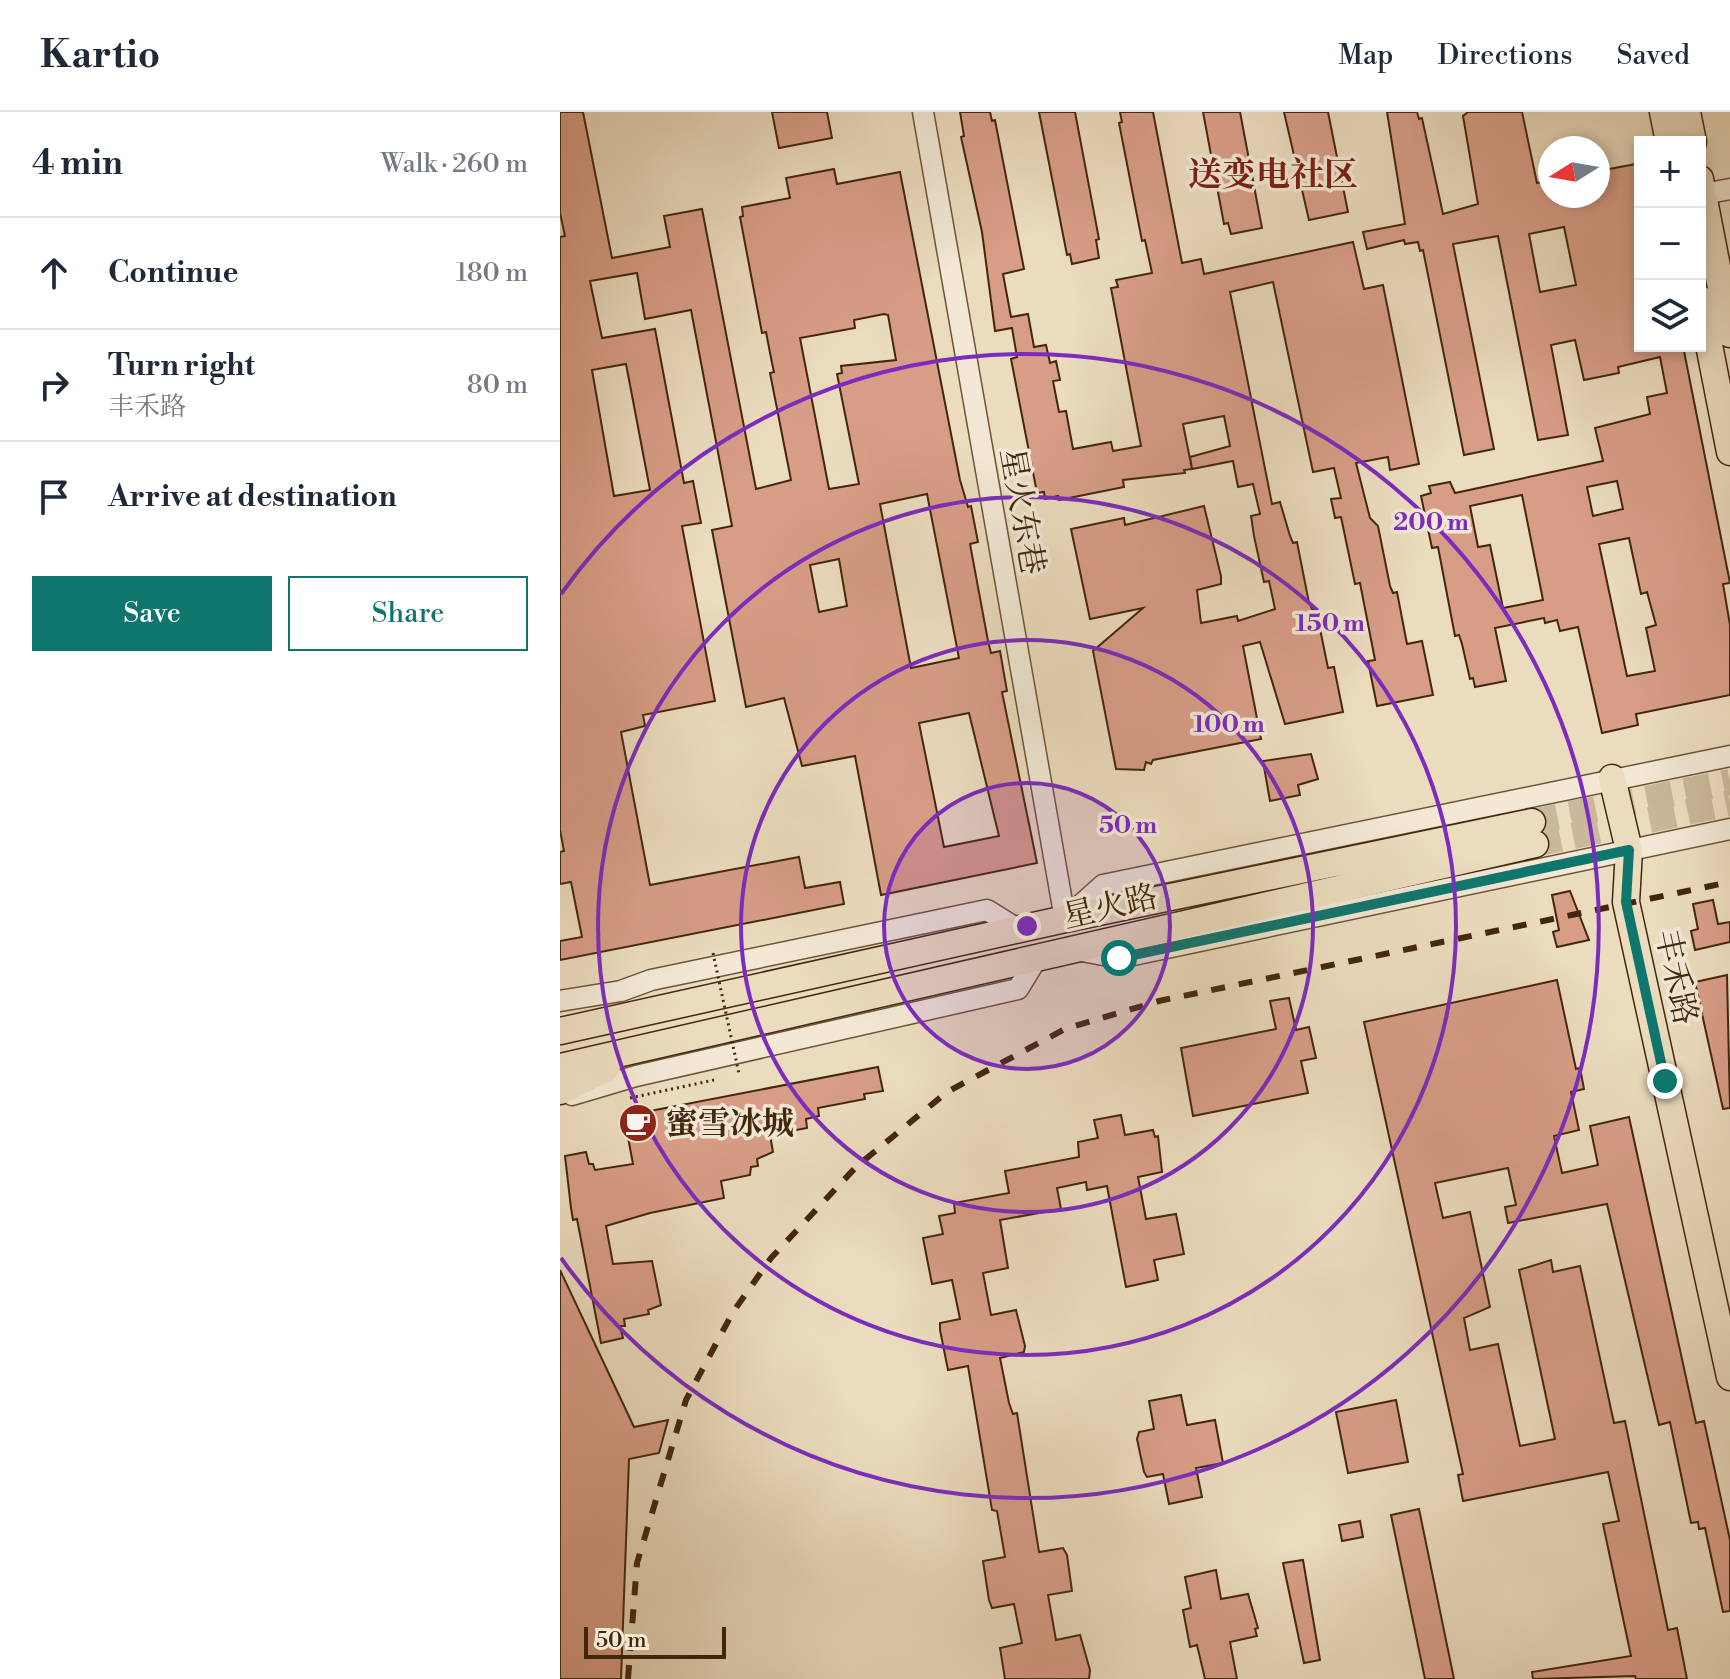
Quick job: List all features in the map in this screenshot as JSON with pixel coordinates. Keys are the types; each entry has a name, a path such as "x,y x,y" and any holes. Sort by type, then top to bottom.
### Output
{"main road":[{"path":"1663,112 1668,136"},
{"path":"1687,112 1692,136"},
{"path":"1705,208 1730,334"},
{"path":"1706,330 1730,452"},
{"name":"丰禾路","path":"1612,778 1629,850 1626,902 1730,1377"},
{"name":"星火路","path":"560,1031 640,1016 1065,919 1533,833 1074,950 560,1067"},
{"path":"560,1015 640,1016"},
{"path":"560,1091 643,1050"}],"street":[{"name":"星火东巷","path":"923,112 1065,919"},
{"path":"1706,187 1730,189"},
{"path":"1065,919 1103,885 1730,756"},
{"path":"1074,950 1119,958 1730,829"},
{"path":"560,1001 621,991 651,980 987,910 1019,930"},
{"path":"560,1098 636,1076 1018,989 1037,958"}],"path":[{"path":"630,1100 739,1074 713,953"}],"building":[{"path":"560,112 583,112 612,258 670,247 664,216 702,209 756,489 791,480 770,373 774,372 766,332 762,333 740,217 743,216 742,207 790,198 786,178 834,169 837,184 900,172 960,480 968,507 971,506 978,542 970,544 988,641 991,653 1000,651 1007,691 1002,692 1037,863 881,895 855,756 802,766 784,698 746,707 712,530 732,526 691,310 645,319 637,273 590,281 602,338 655,329 684,483 693,481 701,523 682,526 715,701 643,715 645,726 621,732 650,885 799,857 805,888 840,882 844,904 560,960 560,941 582,937 571,882 560,884 560,852 564,851 560,830 560,237 565,236 560,213","holes":["888,315 896,360 841,366 842,373 837,374 859,484 829,489 800,338 855,328 854,320","626,364 650,490 614,496 592,370","927,494 959,658 911,668 880,504","839,559 847,606 819,612 810,565","969,713 999,836 944,847 919,723"]},
{"path":"772,112 827,112 832,138 779,148"},
{"path":"960,112 990,112 992,121 995,120 1024,269 1003,274 1011,317 1028,314 1034,347 1046,345 1050,363 1056,361 1060,380 1053,381 1059,412 1066,411 1073,449 1111,442 1113,451 1141,446 1111,288 1118,287 1116,280 1152,273 1145,240 1142,241 1119,123 1122,122 1120,112 1153,112 1182,263 1201,259 1204,274 1353,242 1364,289 1383,285 1419,464 1390,470 1388,457 1356,463 1370,518 1378,526 1390,586 1393,593 1397,592 1407,644 1422,641 1433,695 1377,706 1368,661 1375,660 1360,583 1355,584 1341,517 1335,518 1331,499 1341,498 1334,468 1313,472 1273,282 1230,292 1272,504 1280,502 1290,536 1293,543 1297,542 1309,603 1312,609 1316,609 1328,668 1334,667 1343,712 1285,724 1260,642 1243,646 1261,739 1153,760 1151,764 1146,762 1144,770 1116,769 1093,651 1143,608 1090,619 1071,529 1124,518 1125,525 1204,506 1221,584 1197,590 1201,623 1237,616 1238,621 1275,609 1269,581 1264,582 1254,536 1251,516 1260,514 1253,484 1238,487 1233,461 1192,469 1184,470 1185,473 1123,480 1124,487 1059,500 1058,496 1045,499 1044,492 1037,493 1011,359 1017,357 1012,328 995,331 982,232 961,137 964,136","holes":["1224,416 1230,446 1190,457 1192,469 1183,424"]},
{"path":"1039,112 1075,112 1099,239 1096,240 1099,258 1072,264 1070,254 1067,255"},
{"path":"1203,112 1240,112 1262,228 1231,234 1228,223 1224,224"},
{"path":"1284,112 1328,112 1348,212 1309,220"},
{"path":"1387,112 1417,112 1419,119 1422,118 1443,214 1478,204 1463,116 1468,112 1522,112 1538,183 1538,208 1610,208 1610,169 1634,164 1634,352 1684,352 1730,583 1723,584 1730,625 1730,695 1636,714 1638,725 1602,733 1578,627 1560,631 1557,620 1545,623 1544,618 1495,628 1506,681 1475,687 1473,678 1470,679 1459,635 1455,636 1438,547 1432,548 1421,496 1431,493 1429,486 1450,482 1455,493 1603,461 1595,428 1650,414 1647,397 1667,393 1660,357 1618,367 1619,373 1584,380 1575,340 1551,345 1568,435 1538,440 1498,236 1453,244 1494,449 1464,455 1423,250 1420,251 1418,242 1405,244 1404,240 1367,249 1363,232 1405,224","holes":["1564,227 1576,285 1540,292 1529,234","1617,481 1623,509 1593,516 1587,487","1522,495 1543,600 1503,608 1490,545 1478,547 1470,506","1629,538 1641,594 1647,592 1656,625 1646,628 1655,671 1627,676 1599,544"]},
{"path":"1311,754 1318,779 1298,785 1300,795 1270,801 1263,761"},
{"path":"1570,891 1589,940 1557,947 1553,932 1559,930 1552,895"},
{"path":"1713,900 1718,924 1730,922 1730,942 1695,950 1691,931 1698,929 1693,904"},
{"path":"1727,975 1730,1108 1723,1109 1695,982"},
{"path":"1557,980 1576,1069 1580,1068 1584,1089 1571,1092 1579,1130 1554,1136 1562,1173 1598,1165 1590,1126 1629,1117 1696,1423 1704,1421 1730,1540 1730,1611 1723,1612 1705,1528 1699,1529 1698,1522 1691,1523 1670,1422 1659,1425 1607,1204 1508,1223 1505,1207 1516,1205 1508,1168 1435,1183 1443,1218 1470,1212 1490,1307 1464,1318 1470,1350 1498,1344 1520,1446 1555,1439 1519,1270 1551,1260 1553,1272 1580,1266 1614,1423 1625,1421 1668,1630 1677,1628 1687,1679 1636,1679 1635,1676 1533,1679 1532,1672 1631,1656 1603,1524 1619,1521 1608,1472 1463,1501 1458,1475 1463,1474 1364,1022"},
{"path":"1289,998 1296,1030 1309,1027 1316,1058 1301,1061 1308,1093 1193,1116 1181,1048 1276,1029 1270,1001"},
{"path":"878,1067 883,1091 864,1094 865,1099 818,1108 819,1116 806,1119 807,1128 770,1135 773,1152 757,1159 758,1166 751,1167 750,1175 721,1181 724,1198 650,1213 606,1226 613,1264 652,1261 661,1305 648,1310 649,1314 624,1319 625,1326 620,1326 623,1338 601,1343 577,1219 573,1220 565,1156 586,1152 589,1164 593,1164 595,1170 633,1164 624,1116"},
{"path":"1121,1115 1125,1135 1153,1130 1155,1137 1158,1136 1162,1172 1138,1177 1146,1219 1176,1214 1184,1254 1154,1260 1158,1280 1126,1287 1107,1186 1087,1190 1086,1182 1057,1188 1061,1209 1000,1220 1008,1268 983,1273 991,1315 1016,1310 1025,1346 1024,1352 1000,1358 1009,1403 1013,1414 1017,1413 1039,1552 1063,1548 1067,1555 1072,1591 1048,1595 1056,1640 1080,1635 1090,1670 1089,1679 1005,1679 1000,1648 1022,1643 1014,1604 992,1608 989,1600 983,1561 1005,1557 997,1511 992,1510 968,1366 948,1370 940,1330 940,1323 960,1319 952,1280 932,1284 923,1238 943,1234 939,1216 955,1213 954,1203 1009,1193 1005,1171 1079,1157 1078,1142 1098,1138 1094,1120"},
{"path":"560,1270 634,1427 668,1420 659,1453 629,1459 621,1679 560,1679"},
{"path":"1181,1395 1187,1425 1215,1420 1223,1463 1196,1468 1202,1497 1169,1504 1163,1474 1147,1477 1144,1472 1137,1439 1139,1432 1154,1429 1149,1401"},
{"path":"1396,1400 1408,1462 1348,1473 1336,1412"},
{"path":"1419,1509 1454,1679 1425,1679 1391,1515"},
{"path":"1360,1521 1363,1537 1342,1541 1339,1525"},
{"path":"1303,1560 1320,1660 1304,1663 1283,1563"},
{"path":"1216,1570 1221,1599 1248,1594 1258,1628 1255,1629 1257,1636 1230,1642 1237,1679 1205,1679 1197,1645 1190,1647 1183,1610 1191,1608 1185,1577"}],"tunnel":[{"path":"1532,822 1730,782"},
{"path":"1535,844 1730,803"}],"railway":[{"path":"628,1679 637,1563 686,1400 733,1312 771,1258 856,1167 947,1092 1065,1029 1159,1001 1730,882"}],"place":[{"name":"蜜雪冰城","path":"638,1123"}],"district":[{"name":"送变电社区","path":"1273,174"}],"route":[{"path":"1119,958 1629,850 1626,902 1665,1081"}]}
